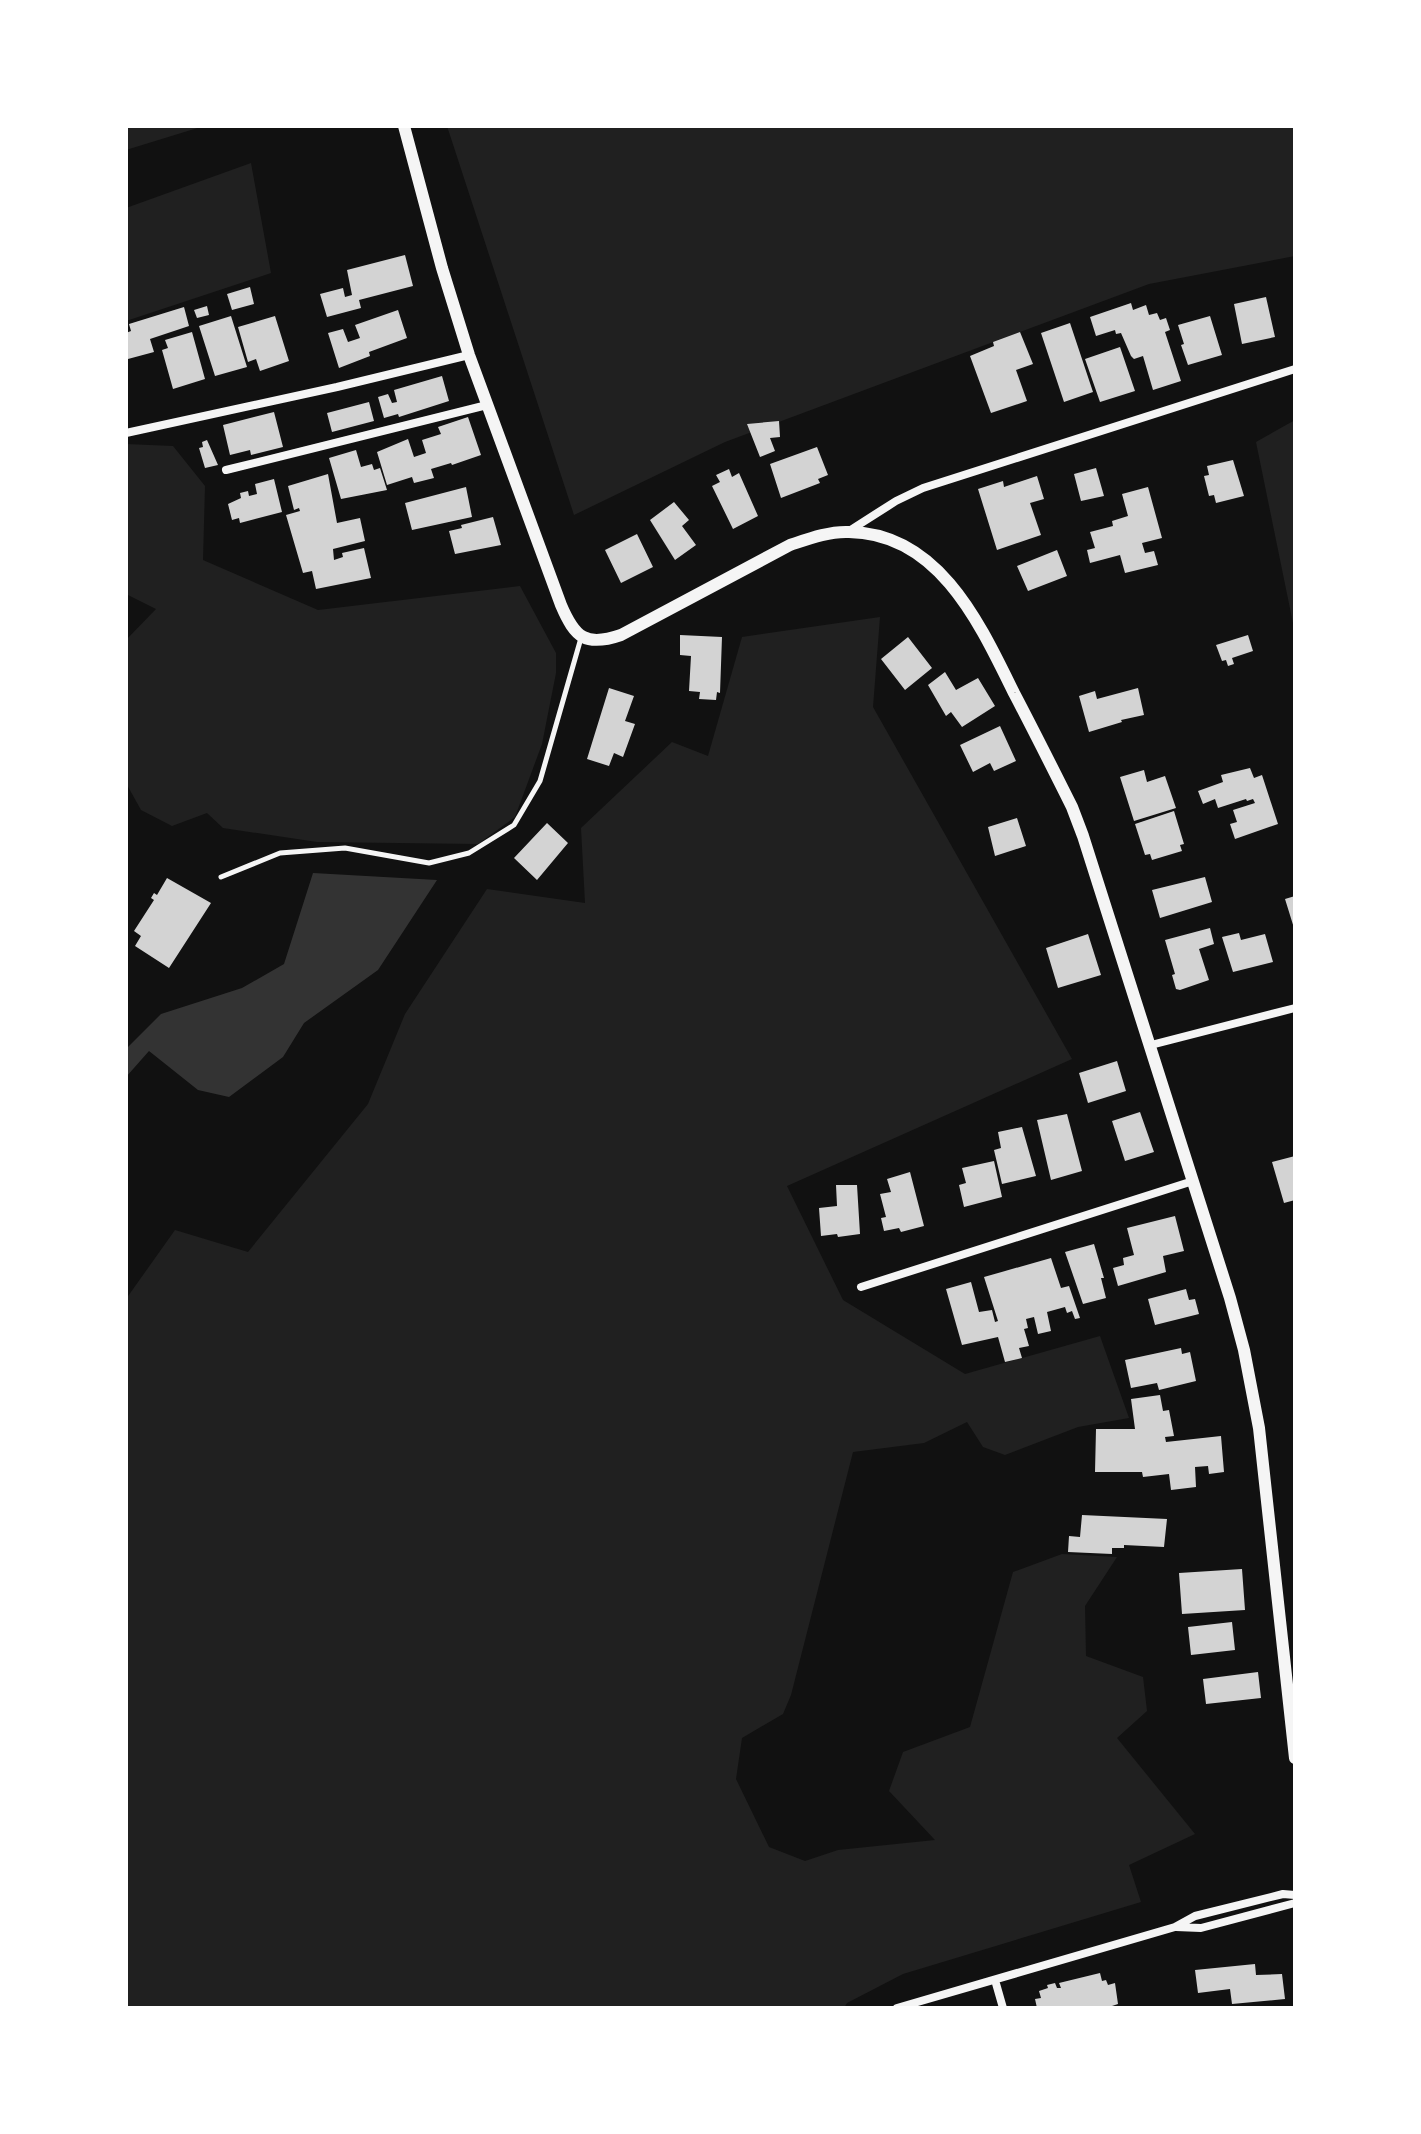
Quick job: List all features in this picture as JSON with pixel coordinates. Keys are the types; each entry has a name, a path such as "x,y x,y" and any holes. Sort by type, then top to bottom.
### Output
{"street":[{"path":"404,126 469,355 561,605 569,624 582,637 601,642 621,635 790,545 848,531 883,537 915,552 965,600 986,636 1072,807 1095,869 1230,1298 1253,1389 1295,1758"},
{"path":"126,433 469,355"},
{"path":"848,531 923,488 1295,369"},
{"path":"226,470 487,405"},
{"path":"1151,1045 1295,1008"},
{"path":"861,1287 1193,1181"},
{"path":"897,2008 1175,1927 1195,1916 1283,1894 1295,1895"},
{"path":"1175,1927 1201,1928 1295,1903"},
{"path":"995,1980 1003,2008"}],"lane":[{"path":"221,877 280,853 345,848 429,863 469,853 514,825 540,781 582,637"}],"shaded area":[{"path":"126,126 204,126 126,150"},
{"path":"447,126 1295,126 1295,256 1149,284 725,442 574,515"},
{"path":"251,163 271,273 126,321 126,208"},
{"path":"1295,420 1295,633 1256,442"},
{"path":"126,444 173,446 205,486 203,560 318,610 520,586 556,653 556,673 542,744 515,817 478,844 317,842 223,828 207,813 172,826 141,810 126,783 126,640 156,609 126,594"},
{"path":"880,617 873,707 1072,1059 787,1186 843,1300 965,1374 1100,1336 1129,1418 1078,1427 1005,1455 983,1447 967,1422 924,1443 853,1452 791,1695 783,1714 742,1738 736,1779 769,1847 805,1861 838,1850 935,1840 889,1791 903,1752 970,1727 1013,1572 1062,1554 1117,1557 1085,1606 1086,1656 1143,1677 1147,1711 1117,1738 1195,1834 1129,1865 1141,1902 903,1974 847,2003 844,2008 126,2008 126,1299 175,1230 248,1252 368,1104 405,1014 487,889 585,903 581,828 672,742 708,756 742,637"},
{"path":"313,873 437,880 378,970 304,1023 283,1057 229,1097 198,1090 149,1051 126,1077 126,1049 161,1014 242,988 284,964"}],"building":[{"path":"405,255 413,286 359,300 361,308 327,317 320,294 343,288 345,297 352,295 347,270"},
{"path":"250,287 254,304 232,310 227,294"},
{"path":"1266,297 1275,337 1242,344 1234,304"},
{"path":"1131,303 1133,310 1146,305 1149,315 1157,313 1160,320 1166,318 1170,330 1165,332 1181,381 1153,390 1143,356 1134,359 1131,356 1121,333 1116,334 1115,330 1096,336 1090,317"},
{"path":"207,306 209,315 197,318 194,310"},
{"path":"184,307 189,326 150,339 154,352 128,359 126,333 131,331 129,324"},
{"path":"398,310 407,338 369,352 370,356 339,368 328,333 343,329 348,342 360,338 355,325"},
{"path":"231,316 247,367 215,376 199,326"},
{"path":"275,316 289,361 260,371 256,359 248,362 238,327"},
{"path":"1210,316 1222,355 1188,365 1178,325"},
{"path":"1070,323 1093,392 1064,402 1041,333"},
{"path":"192,332 205,379 173,389 162,350 168,348 165,340"},
{"path":"1020,332 1033,364 1016,370 1027,401 991,413 970,356 994,346 993,342"},
{"path":"1120,347 1135,391 1100,402 1085,359"},
{"path":"442,376 449,401 399,417 398,414 384,418 378,397 388,394 392,403 397,402 394,390"},
{"path":"369,402 374,421 332,432 327,413"},
{"path":"274,412 283,447 251,455 250,450 230,455 223,425"},
{"path":"468,417 481,455 431,469 434,478 414,483 412,477 387,485 377,452 408,439 414,457 426,453 422,440 441,434 438,427"},
{"path":"779,421 780,437 770,438 775,451 760,457 747,424"},
{"path":"207,440 218,465 205,468 199,448"},
{"path":"817,447 828,475 818,479 820,483 781,498 770,464"},
{"path":"356,450 361,467 372,464 374,470 380,468 387,490 341,499 329,458"},
{"path":"1233,460 1244,496 1216,503 1214,495 1209,496 1204,476 1209,475 1207,466"},
{"path":"1096,468 1104,496 1081,501 1074,474"},
{"path":"729,469 732,477 739,473 758,516 733,529 712,486 720,482 716,475"},
{"path":"328,474 337,523 360,518 365,541 333,549 334,560 343,557 342,553 364,548 371,578 316,589 312,571 303,573 286,515 300,511 299,508 294,510 288,486"},
{"path":"1037,476 1044,499 1030,503 1041,535 997,550 978,489 1003,481 1004,487"},
{"path":"274,479 282,512 240,523 239,518 232,520 228,504 241,498 240,493 248,491 249,496 257,494 255,484"},
{"path":"466,487 472,517 412,530 405,503"},
{"path":"1148,487 1162,538 1142,543 1145,553 1154,551 1158,565 1125,573 1120,555 1090,563 1087,550 1095,548 1090,532 1113,526 1112,521 1128,516 1122,494"},
{"path":"674,502 689,520 682,526 696,545 675,560 650,520"},
{"path":"493,517 501,545 455,554 449,531"},
{"path":"637,534 653,567 621,583 605,550"},
{"path":"1057,550 1067,576 1028,591 1017,566"},
{"path":"680,635 722,637 720,693 717,692 716,700 699,699 700,692 689,691 691,656 680,655"},
{"path":"1248,635 1253,651 1232,658 1234,664 1228,666 1226,660 1222,661 1216,645"},
{"path":"908,637 932,668 905,690 881,659"},
{"path":"945,672 956,690 978,678 995,706 962,727 951,712 946,716 928,685"},
{"path":"609,688 634,696 625,721 635,724 623,757 614,753 609,766 587,759"},
{"path":"1138,688 1144,715 1089,732 1079,696 1095,691 1097,699"},
{"path":"1000,726 1016,761 994,771 990,763 973,772 960,745"},
{"path":"1250,768 1254,778 1262,775 1278,824 1235,839 1230,824 1237,822 1233,810 1255,803 1253,799 1218,808 1215,799 1203,804 1198,791 1223,782 1221,775"},
{"path":"1144,770 1147,782 1165,776 1176,808 1134,821 1120,777"},
{"path":"1174,811 1184,844 1180,845 1182,851 1152,860 1150,854 1145,855 1135,824"},
{"path":"1017,818 1026,846 995,856 988,827"},
{"path":"547,823 568,843 537,880 514,858"},
{"path":"1205,877 1212,902 1160,918 1152,890"},
{"path":"167,878 211,903 169,968 135,946 141,936 134,931 154,900 151,898 154,893 157,895"},
{"path":"1295,896 1295,927 1294,928 1285,899"},
{"path":"1210,928 1214,944 1199,949 1209,980 1176,989 1165,940"},
{"path":"1239,933 1241,940 1265,934 1273,962 1233,972 1222,937"},
{"path":"1088,934 1101,975 1058,988 1046,948"},
{"path":"1117,1061 1126,1091 1088,1103 1079,1073"},
{"path":"1140,1112 1154,1152 1125,1161 1112,1121"},
{"path":"1067,1114 1082,1171 1051,1180 1037,1120"},
{"path":"1022,1127 1036,1176 1002,1184 994,1150 1001,1148 998,1132"},
{"path":"1295,1156 1295,1200 1284,1203 1272,1162"},
{"path":"994,1161 1002,1197 964,1207 959,1185 966,1183 962,1168"},
{"path":"910,1172 924,1226 901,1232 899,1228 884,1231 881,1218 886,1217 880,1194 891,1192 887,1179"},
{"path":"836,1185 857,1185 860,1234 821,1236 819,1208 837,1206"},
{"path":"1175,1216 1184,1251 1163,1256 1166,1272 1118,1286 1113,1268 1124,1265 1123,1258 1134,1255 1127,1228"},
{"path":"1094,1244 1106,1298 1083,1304 1065,1252"},
{"path":"1051,1258 1061,1288 1069,1286 1080,1318 1075,1319 1072,1311 1067,1313 1065,1307 1047,1312 1051,1331 1038,1334 1034,1317 1026,1319 1028,1328 1024,1329 1029,1346 1019,1348 1022,1358 1005,1362 998,1337 962,1345 946,1289 971,1282 979,1312 992,1310 995,1322 998,1321 984,1277"},
{"path":"1186,1289 1189,1300 1195,1299 1199,1314 1155,1325 1148,1299"},
{"path":"1181,1348 1182,1354 1190,1352 1196,1381 1159,1390 1157,1383 1131,1388 1125,1360"},
{"path":"1160,1395 1163,1411 1169,1410 1174,1436 1165,1437 1166,1442 1221,1436 1224,1472 1209,1474 1208,1466 1195,1467 1196,1487 1171,1490 1169,1474 1143,1477 1142,1472 1095,1472 1096,1429 1135,1429 1131,1399"},
{"path":"1082,1515 1167,1519 1164,1547 1124,1545 1124,1548 1112,1548 1112,1554 1068,1552 1069,1536 1080,1537"},
{"path":"1242,1569 1245,1610 1182,1614 1179,1573"},
{"path":"1232,1622 1235,1650 1191,1655 1188,1627"},
{"path":"1258,1672 1261,1698 1206,1704 1203,1679"},
{"path":"1255,1964 1256,1975 1282,1974 1285,1999 1232,2004 1230,1989 1198,1993 1195,1970"},
{"path":"1100,1973 1102,1981 1106,1980 1108,1985 1115,1983 1118,2004 1106,2008 1037,2008 1035,1999 1041,1998 1039,1991 1048,1988 1047,1985 1055,1983 1057,1988 1061,1988 1059,1983"}]}
